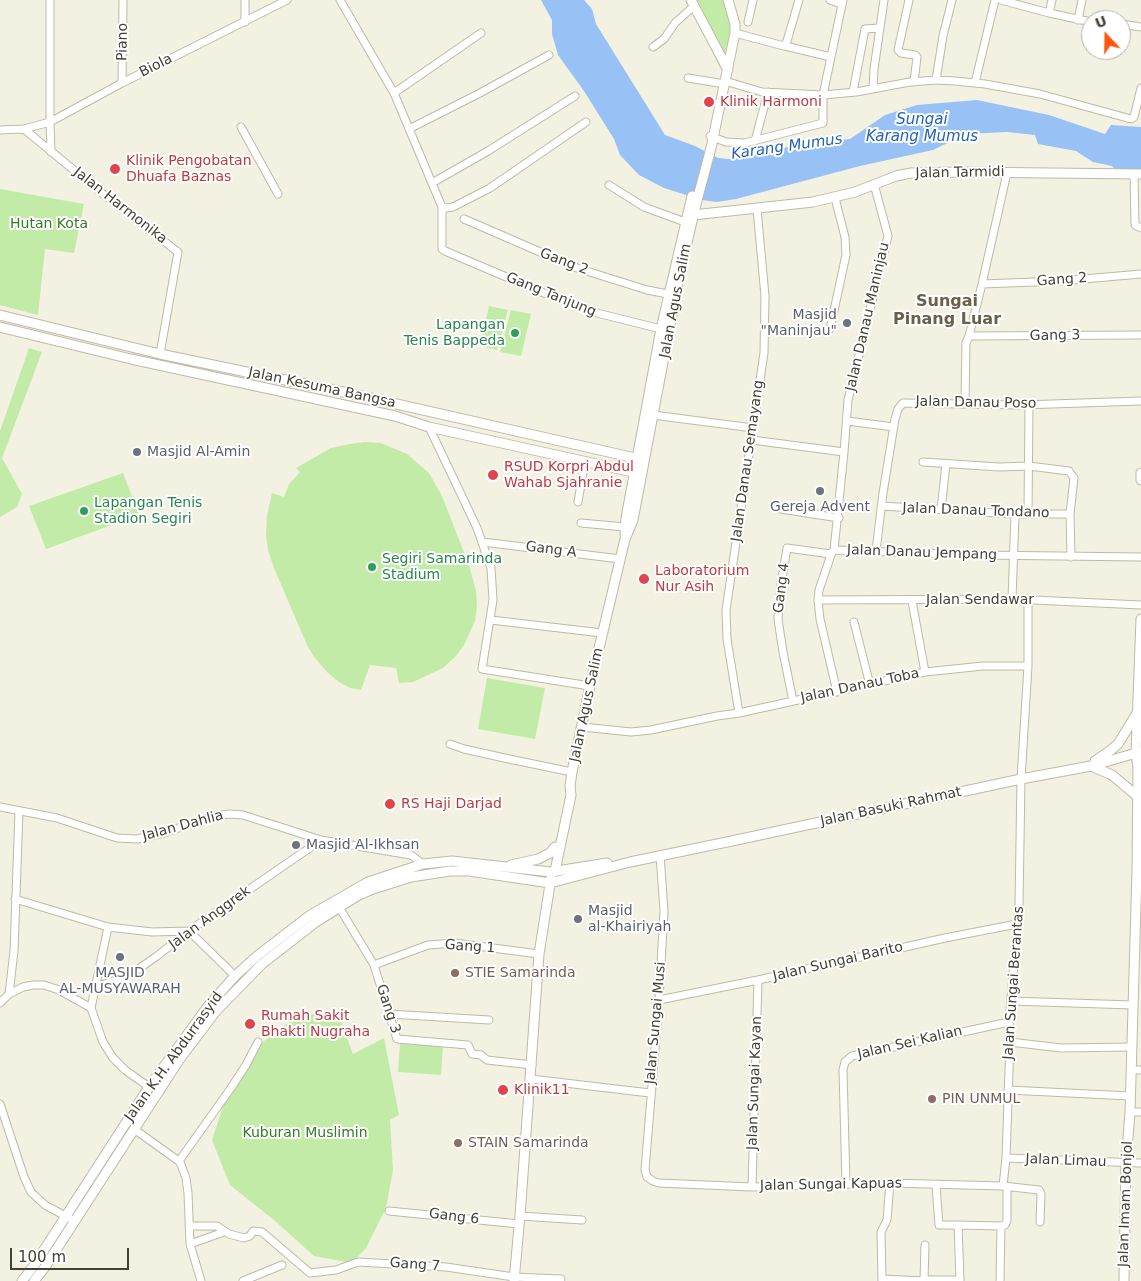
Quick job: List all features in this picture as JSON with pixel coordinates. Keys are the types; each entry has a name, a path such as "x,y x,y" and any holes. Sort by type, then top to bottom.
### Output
{"street":[{"path":"50,0 50,122 52,152"},
{"name":"Piano","path":"122,83 124,0"},
{"path":"245,0 245,22"},
{"name":"Biola","path":"24,129 50,122 122,83 287,0"},
{"path":"340,0 394,93 440,205 446,208 452,207 490,188 586,122"},
{"path":"692,210 716,125 735,34 735,24 728,0"},
{"path":"748,22 753,0"},
{"path":"785,46 799,0"},
{"path":"710,141 738,143 755,141 823,123 823,95 842,2 830,0"},
{"path":"873,89 884,0"},
{"path":"909,0 898,50 901,53 917,56 914,82"},
{"path":"936,80 943,36 952,0"},
{"path":"975,83 995,0"},
{"path":"1001,0 1018,2 1049,13 1081,20"},
{"path":"1049,13 1052,0"},
{"path":"1078,20 1082,0"},
{"path":"653,47 664,39 692,3 728,70"},
{"path":"853,92 865,29 880,28"},
{"path":"394,93 480,33"},
{"path":"735,34 831,57"},
{"path":"409,129 480,93 548,55"},
{"path":"688,78 768,92 823,95 936,80 975,83 1040,94 1131,119 1134,117 1141,88"},
{"path":"755,141 768,92"},
{"path":"432,183 575,96"},
{"path":"241,126 278,194"},
{"path":"0,130 24,129"},
{"name":"Jalan Harmonika","path":"24,129 178,252 160,354"},
{"name":"Jalan Tarmidi","path":"692,210 757,208 802,204 835,198 896,176 911,173 1138,174"},
{"path":"965,403 964,357 966,343 982,284 1007,173"},
{"path":"1138,174 1135,225 1141,228"},
{"name":"Jalan Danau Maninjau","path":"844,452 850,391 888,236 874,184"},
{"path":"609,185 644,207 685,222"},
{"path":"830,329 846,255 845,237 835,198"},
{"name":"Gang Tanjung","path":"440,205 442,250 588,310 665,330"},
{"name":"Jalan Danau Semayang","path":"739,713 727,638 726,610 733,573 742,494 752,440 765,338 765,296 757,208"},
{"name":"Jalan Agus Salim","path":"641,459 653,415 668,294 682,252 685,222 692,210"},
{"name":"Jalan Agus Salim","path":"625,539 625,527 641,459 665,330 692,210"},
{"name":"Gang 2","path":"464,219 576,268 647,290 668,294"},
{"name":"Gang 2","path":"982,284 1061,281 1141,274"},
{"name":"Jalan Kesuma Bangsa","path":"0,315 160,354 405,405 641,459"},
{"path":"18,332 21,320"},
{"path":"30,335 33,323"},
{"name":"Jalan Kesuma Bangsa","path":"0,327 403,418 429,427 638,473"},
{"name":"Gang 3","path":"969,336 1141,335"},
{"path":"344,406 348,393"},
{"name":"Jalan Danau Poso","path":"876,551 894,426 898,409 906,402 1029,405 1141,401"},
{"path":"403,418 405,405"},
{"path":"1028,513 1029,405"},
{"path":"653,415 753,428"},
{"path":"847,421 894,426"},
{"path":"429,427 483,542 493,577 494,592 491,620 482,669 590,686"},
{"path":"752,440 844,452"},
{"name":"Jalan Danau Jempang","path":"844,452 839,518 832,552 876,551 1013,556 1141,557"},
{"path":"578,502 584,461"},
{"path":"924,462 999,467 1029,466 1066,470 1074,478 1070,514 1071,557"},
{"path":"941,510 946,464"},
{"name":"Jalan Agus Salim","path":"514,1279 532,1065 539,954 550,883 571,795 572,772 590,686 625,539 632,524 638,473"},
{"path":"1141,473 1141,480"},
{"name":"Jalan Danau Tondano","path":"881,506 1015,514 1070,514"},
{"path":"781,509 839,518"},
{"path":"1012,599 1015,514"},
{"path":"580,523 625,527"},
{"name":"Gang A","path":"483,542 620,559"},
{"name":"Gang 4","path":"793,701 778,619 780,584 787,548 832,552"},
{"path":"832,552 819,590 818,600 820,619 837,692"},
{"path":"1022,779 1028,666 1028,599"},
{"name":"Jalan Sendawar","path":"818,600 1028,599 1141,605"},
{"path":"912,601 925,672"},
{"path":"1138,752 1141,619"},
{"path":"491,620 602,633"},
{"path":"854,622 870,685"},
{"name":"Jalan Danau Toba","path":"582,727 631,732 650,730 739,713 925,672 983,666 1028,666"},
{"path":"1089,766 1118,744 1138,711"},
{"path":"450,744 464,749 572,772"},
{"name":"Jalan Basuki Rahmat","path":"550,883 660,855 1089,766 1138,752"},
{"name":"Jalan Imam Bonjol","path":"1124,1281 1132,1005 1137,974 1138,752"},
{"path":"1089,766 1116,777 1138,802"},
{"name":"Jalan Sungai Berantas","path":"1001,1226 1005,1225 1007,1221 1005,1187 1009,1022 1017,924 1022,779"},
{"path":"553,871 555,847 565,794 570,786"},
{"name":"Jalan Dahlia","path":"0,807 57,818 118,838 137,839 164,833 213,816 243,814 321,840 411,855 423,864"},
{"path":"9,994 14,951 19,811"},
{"name":"Jalan Anggrek","path":"95,987 117,980 137,970 189,931 321,840"},
{"path":"501,867 538,859 550,853 555,847"},
{"name":"Jalan Sungai Musi","path":"659,1183 647,1177 645,1170 659,1000 664,911 660,855"},
{"name":"Jalan K.H. Abdurrasyid","path":"34,1281 235,976 286,932 330,903 368,882 423,864 452,861 553,871"},
{"name":"Jalan Basuki Rahmat","path":"553,871 597,864 630,862"},
{"name":"Jalan K.H. Abdurrasyid","path":"22,1281 35,1264 149,1087 213,1008 262,964 316,922 373,889 429,873 469,871 550,883"},
{"path":"15,899 108,927 152,932 189,931 235,976"},
{"name":"Gang 3","path":"339,907 374,965 396,1037 399,1040 468,1045 472,1054 482,1055 487,1060 532,1065"},
{"name":"Jalan Sungai Barito","path":"659,1000 1017,924"},
{"path":"108,927 91,1008 103,1042 112,1058 149,1087"},
{"name":"Gang 1","path":"374,965 428,945 454,943 539,954"},
{"name":"Jalan Sungai Kayan","path":"752,1186 758,980"},
{"path":"0,1003 9,994 23,987 44,985 59,990 91,1008"},
{"path":"1010,1001 1132,1005"},
{"path":"389,1014 489,1020"},
{"name":"Jalan Sei Kalian","path":"846,1184 842,1070 852,1056 1009,1022"},
{"path":"178,1161 231,1088 258,1042"},
{"path":"1010,1042 1061,1048 1131,1047"},
{"path":"1131,1070 1141,1070"},
{"path":"530,1079 650,1093"},
{"path":"1008,1090 1130,1096"},
{"path":"0,1104 24,1178 31,1192 37,1200 74,1221"},
{"path":"1130,1112 1141,1112"},
{"path":"134,1129 178,1161 186,1178 190,1244 200,1277"},
{"name":"Jalan Limau","path":"1006,1158 1141,1163"},
{"name":"Jalan Sungai Kapuas","path":"659,1183 752,1186 890,1184 1005,1187 1039,1190 1041,1192 1040,1222"},
{"path":"890,1184 887,1220 881,1232 882,1280 960,1280 958,1225"},
{"path":"936,1186 939,1224 1001,1226 1000,1281"},
{"name":"Gang 6","path":"389,1211 520,1220 582,1220"},
{"name":"Gang 7","path":"189,1228 217,1226 229,1234 244,1238 250,1236 253,1231 262,1232 310,1273 336,1270 358,1262 446,1268 514,1279 560,1279"},
{"path":"190,1244 221,1233"},
{"path":"924,1280 925,1245"},
{"path":"246,1280 282,1265"}],"green space":[{"path":"689,0 724,0 733,26 720,68"},
{"name":"Hutan Kota","path":"0,189 84,204 74,253 45,249 38,315 0,305"},
{"path":"489,306 508,310 497,350 480,346"},
{"name":"Lapangan Tenis Bappeda","path":"511,310 531,314 521,356 500,352"},
{"path":"29,348 42,352 2,458 22,494 17,507 0,517 0,431"},
{"name":"Segiri Samarinda Stadium","path":"365,442 381,443 407,454 429,473 442,496 469,565 476,591 477,606 475,621 464,645 456,656 443,668 413,682 399,683 396,668 370,665 361,690 350,688 339,682 314,657 274,568 268,550 266,535 267,516 272,493 284,497 289,484 300,472 296,468 331,448"},
{"name":"Lapangan Tenis Stadion Segiri","path":"123,473 139,515 46,549 29,506"},
{"path":"487,678 545,688 535,739 478,729"},
{"name":"Kuburan Muslimin","path":"300,1014 338,1014 353,1054 384,1038 399,1115 390,1120 393,1170 386,1208 366,1248 352,1263 314,1256 274,1220 230,1185 212,1140 228,1091 256,1047"},
{"path":"400,1044 443,1046 441,1075 398,1072"}],"water":[{"name":"Sungai Karang Mumus","path":"541,0 584,0 592,9 596,24 665,135 695,146 718,158 742,158 795,145 850,139 885,115 917,105 977,100 1049,115 1105,134 1111,125 1141,127 1141,172 1118,173 1112,166 1093,162 1076,151 1038,144 1035,135 1007,132 966,134 933,150 860,166 736,199 717,202 702,200 664,188 639,175 620,155 614,139 584,91 558,55 552,34 552,20"}],"place":[{"name":"Klinik Harmoni","path":"709,102"},
{"name":"Klinik Pengobatan Dhuafa Baznas","path":"115,169"},
{"name":"Masjid \"Maninjau\"","path":"847,323"},
{"name":"Lapangan Tenis Bappeda","path":"515,333"},
{"name":"Masjid Al-Amin","path":"137,452"},
{"name":"RSUD Korpri Abdul Wahab Sjahranie","path":"493,475"},
{"name":"Gereja Advent","path":"820,491"},
{"name":"Lapangan Tenis Stadion Segiri","path":"84,511"},
{"name":"Segiri Samarinda Stadium","path":"372,567"},
{"name":"Laboratorium Nur Asih","path":"644,579"},
{"name":"RS Haji Darjad","path":"390,804"},
{"name":"Masjid Al-Ikhsan","path":"296,845"},
{"name":"Masjid al-Khairiyah","path":"578,919"},
{"name":"MASJID AL-MUSYAWARAH","path":"120,957"},
{"name":"STIE Samarinda","path":"455,973"},
{"name":"Rumah Sakit Bhakti Nugraha","path":"250,1024"},
{"name":"Klinik11","path":"503,1090"},
{"name":"PIN UNMUL","path":"932,1099"},
{"name":"STAIN Samarinda","path":"458,1143"}],"district":[{"name":"Sungai Pinang Luar","path":"947,311"}],"water label":[{"name":"Karang Mumus","path":"787,147"}]}
